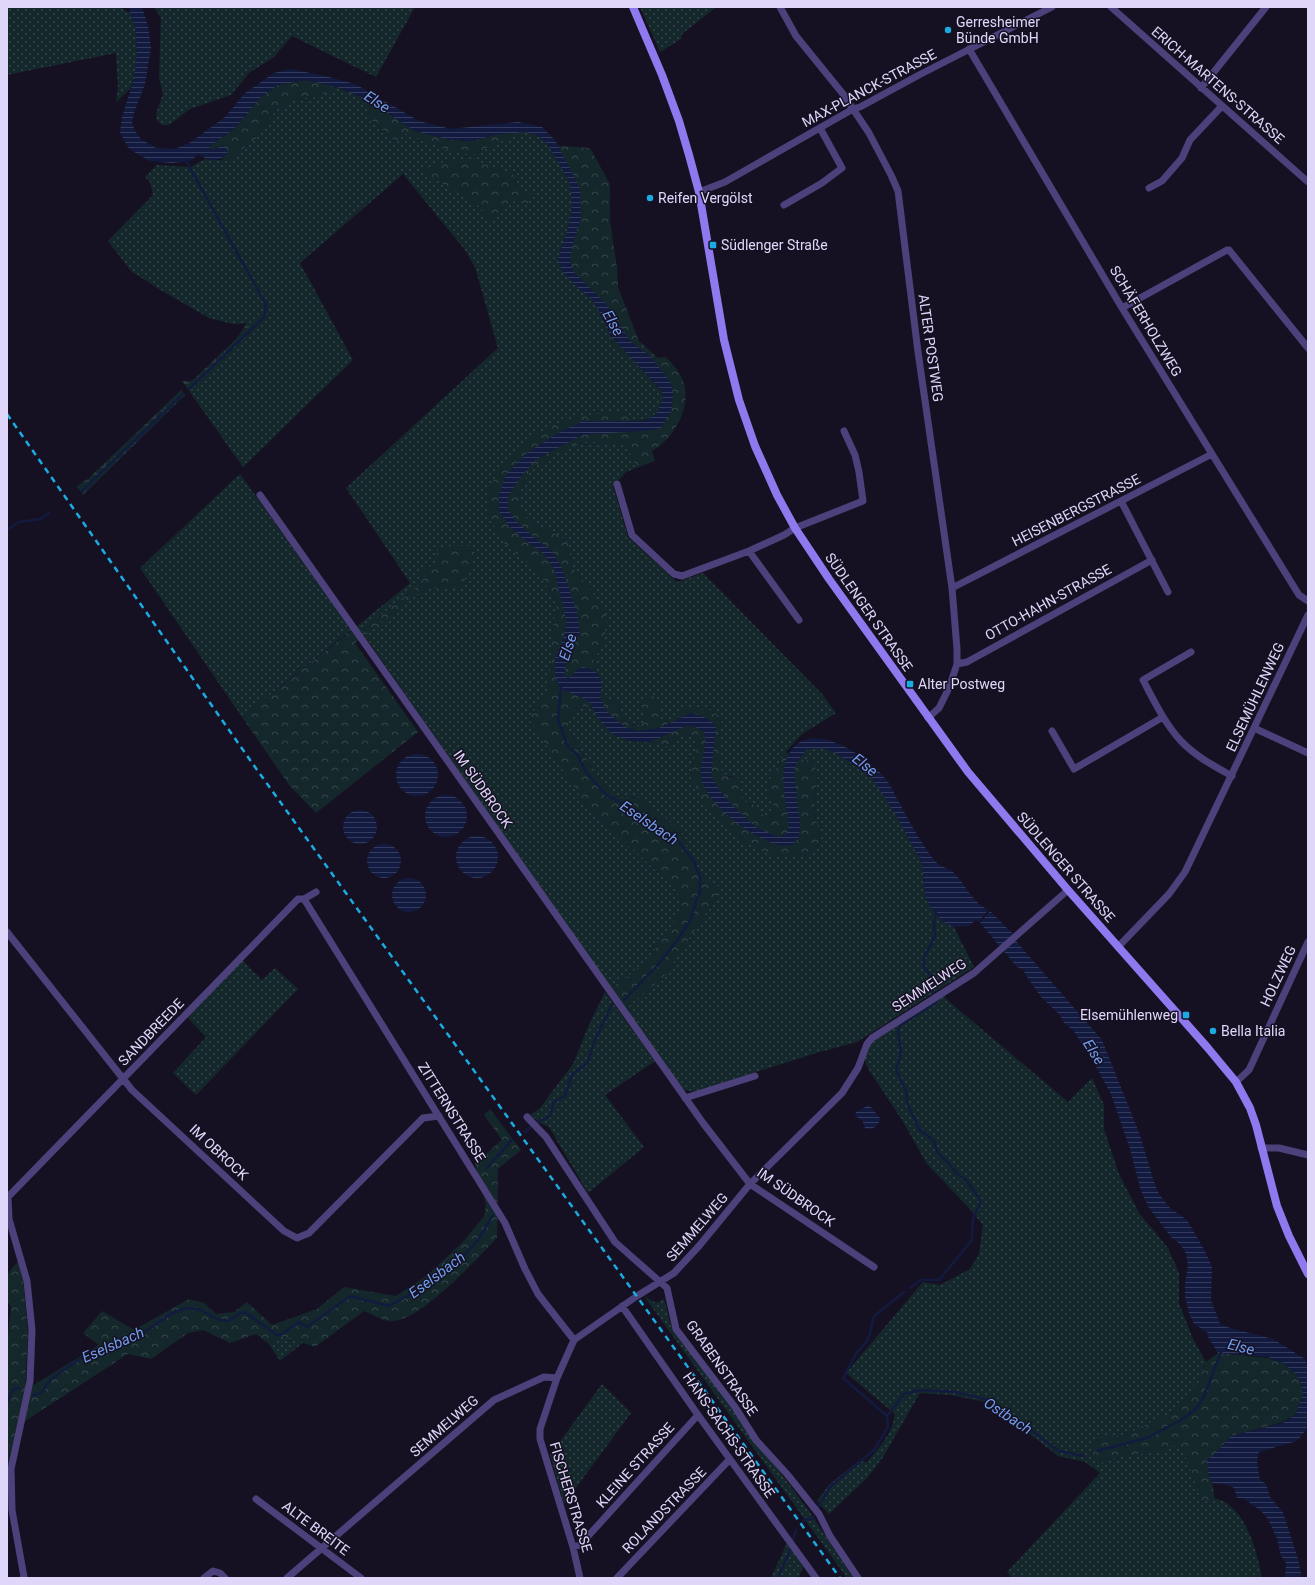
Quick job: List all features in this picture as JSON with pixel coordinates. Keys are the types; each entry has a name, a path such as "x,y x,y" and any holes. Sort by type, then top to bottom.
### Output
{"main road":[{"name":"SÜDLENGER STRASSE","path":"633,7 662,75 679,121 699,192 724,340 739,400 755,446 795,528 828,579 968,772 1068,890 1208,1047 1236,1082 1250,1108 1277,1206 1289,1236 1308,1274"}],"street":[{"name":"ALTER POSTWEG","path":"780,7 796,36 843,94 869,133 891,175 898,192 918,352 952,588 957,649 956,664 943,702 928,718"},
{"name":"MAX-PLANCK-STRASSE","path":"699,192 725,182 853,109 860,107 1052,7"},
{"name":"ERICH-MARTENS-STRASSE","path":"1111,7 1308,182"},
{"path":"1202,88 1266,7"},
{"name":"SCHÄFERHOLZWEG","path":"969,49 1122,308 1299,595 1308,601"},
{"path":"1149,188 1162,180 1182,158 1190,140 1222,106"},
{"path":"784,205 822,183 842,168 820,128"},
{"path":"1122,308 1227,250 1230,250 1308,348"},
{"path":"617,484 632,535 674,574 682,576 749,551 784,535 795,528 863,501 855,455 844,431"},
{"name":"HEISENBERGSTRASSE","path":"952,588 1212,454"},
{"name":"IM SÜDBROCK","path":"260,495 685,1098 750,1184 874,1267"},
{"path":"1121,501 1168,592"},
{"path":"749,551 799,620"},
{"name":"OTTO-HAHN-STRASSE","path":"956,664 967,662 1152,560"},
{"name":"ELSEMÜHLENWEG","path":"1118,947 1177,884 1190,862 1308,615"},
{"path":"1191,652 1143,680 1163,717 1181,741 1205,760 1232,776"},
{"path":"1052,731 1074,769 1163,717"},
{"path":"1254,728 1308,753"},
{"name":"SEMMELWEG","path":"574,1340 622,1306 674,1274 700,1246 750,1184 842,1093 858,1068 867,1044 872,1038 974,973 1068,890"},
{"name":"SANDBREEDE","path":"24,1578 12,1510 11,1469 30,1381 32,1330 27,1281 8,1219 8,1198 298,899 304,899 316,892"},
{"name":"ZITTERNSTRASSE","path":"304,899 505,1223 525,1269 538,1294 574,1340"},
{"name":"IM OBROCK","path":"7,932 132,1090 284,1231 297,1238 309,1233 423,1118 439,1116"},
{"name":"HOLZWEG","path":"1236,1082 1249,1070 1308,942"},
{"path":"685,1098 755,1076"},
{"name":"GRABENSTRASSE","path":"527,1117 546,1137 614,1242 667,1288 676,1329 735,1408 756,1440 787,1474 819,1514 833,1541 858,1578"},
{"path":"1261,1148 1280,1148 1308,1155"},
{"name":"HANS-SACHS-STRASSE","path":"622,1306 698,1415 816,1578"},
{"path":"558,1378 574,1340"},
{"name":"SEMMELWEG","path":"287,1578 494,1400 544,1377 558,1378"},
{"name":"FISCHERSTRASSE","path":"558,1378 540,1429 540,1440 573,1547 580,1578"},
{"name":"KLEINE STRASSE","path":"573,1547 580,1545 698,1415"},
{"name":"ROLANDSTRASSE","path":"617,1578 730,1459"},
{"name":"ALTE BREITE","path":"256,1498 361,1578"},
{"path":"204,1578 213,1571 220,1573 225,1578"}],"green space":[{"path":"7,7 119,7 130,13 135,26 137,52 134,79 130,89 116,102 118,88 116,53 7,75"},
{"path":"154,7 415,7 376,77 292,36 274,57 249,73 231,95 190,109 169,125 162,125 156,119 163,94 159,77 161,18"},
{"path":"640,7 715,8 682,34 681,39 660,52"},
{"path":"306,80 337,87 317,97 295,99 276,110 256,139 227,161 221,159 228,153 222,146 215,149 211,149 209,147 235,128 261,97 278,85"},
{"path":"337,87 367,100 369,118 396,142 405,133 472,155 523,133 533,133 544,140 564,172 569,182 571,192 572,201 570,221 558,259 579,289 592,299 614,345 619,351 629,356 662,392 661,405 656,413 649,419 631,420 534,435 505,544 537,570 557,604 551,638 551,661 548,692 584,802 676,890 682,901 679,915 648,959 626,978 611,988 364,635 427,587 438,589 463,585 466,575 436,562 420,574 423,582 360,632 356,627 410,583 346,488 498,348 475,267 465,250 403,174 300,263 353,360 243,467 192,395 194,385 262,323 233,324 209,318 131,271 108,241 153,195 150,182 145,177 157,165 190,167 205,159 227,161 256,139 276,110 295,99 317,97","holes":["421,170 512,173 519,190 490,220 479,206"]},
{"path":"367,100 415,131 451,140 473,141 494,135 526,132 472,155 449,151 405,133 396,142 369,118"},
{"path":"548,145 590,148 610,184 610,222 617,267 618,287 639,341 658,358 666,357 683,380 686,398 682,416 678,424 666,440 652,451 655,461 636,468 627,445 588,441 566,448 534,467 525,479 518,499 522,512 527,520 560,536 568,544 572,567 595,596 607,618 604,642 593,662 602,685 600,697 618,702 623,720 638,727 645,721 641,706 652,695 660,703 660,719 674,719 686,709 710,710 722,718 719,756 722,770 728,776 740,779 743,801 757,806 758,813 772,817 774,808 766,786 786,752 799,759 812,761 818,774 814,804 816,820 821,835 817,848 804,856 791,857 764,852 740,839 729,831 719,822 703,799 691,777 696,746 693,736 684,735 666,746 650,742 629,741 612,734 598,718 593,708 578,705 571,715 568,727 574,740 612,796 639,798 646,801 681,832 691,861 697,870 720,888 714,901 663,978 625,1008 611,988 626,978 648,959 679,915 682,901 676,890 584,802 528,718 548,692 551,661 551,638 557,604 537,570 505,544 489,518 489,489 501,466 534,435 579,416 621,411 631,420 646,421 656,414 663,399 662,391 629,356 619,351 614,345 592,299 579,289 562,271 558,259 568,228 572,209 571,194 569,181"},
{"path":"450,160 475,161 512,173 519,190 532,194 528,203 510,201 490,220 479,206 420,170"},
{"path":"247,323 262,323 194,385 192,395 182,381 192,381 237,338"},
{"path":"181,390 185,395 83,495 77,486 89,478"},
{"path":"588,441 627,445 636,468 626,472 613,486 628,537 677,582 703,573 822,694 836,713 802,734 786,752 766,786 774,808 772,817 758,813 757,806 743,801 740,779 724,774 721,769 718,747 722,718 710,710 674,719 645,721 639,727 623,720 618,702 600,697 602,685 593,662 604,642 595,596 572,567 568,544 560,536 527,520 522,512 518,499 525,479 534,467 566,448"},
{"path":"240,474 351,630 242,717 140,568"},
{"path":"470,545 476,555 463,585 452,589 447,588 441,592 438,589 427,587 355,643 418,732 316,813 289,785 242,717 356,627 360,632 423,582 420,574 436,562 438,549 451,546"},
{"path":"579,705 593,708 598,718 629,741 650,742 666,746 684,735 693,736 696,746 691,777 728,830 759,850 786,856 805,856 817,848 821,835 816,820 814,804 818,774 812,761 799,759 807,749 823,748 836,753 872,778 895,814 921,861 926,898 930,907 943,922 954,927 974,967 857,1042 816,1053 694,1092 683,1089 625,1008 663,978 714,901 720,888 697,870 691,861 681,832 646,801 639,798 612,796 595,772 568,727 571,715"},
{"path":"242,960 262,980 275,968 298,989 196,1095 173,1073 206,1037 186,1016"},
{"path":"605,992 655,1061 605,1095 644,1147 588,1193 549,1127 540,1123 530,1115 540,1108 573,1064 588,1027"},
{"path":"944,995 946,999 1068,1102 1092,1078 1104,1105 1104,1129 1119,1174 1139,1213 1168,1248 1179,1273 1179,1303 1193,1339 1206,1362 1191,1392 1176,1412 1151,1422 1128,1434 1101,1438 1091,1443 1105,1467 1102,1460 1160,1451 1181,1443 1202,1502 1217,1499 1236,1511 1243,1521 1257,1556 1262,1578 1012,1578 1007,1572 1100,1473 1085,1462 1058,1456 990,1403 951,1395 920,1393 883,1457 868,1477 829,1514 817,1501 829,1485 861,1459 866,1463 888,1434 894,1421 895,1414 846,1373 923,1282 940,1285 970,1269 979,1254 983,1225 927,1164 902,1120 869,1070 864,1059 868,1048 876,1038"},
{"path":"490,1109 521,1150 498,1169 497,1238 462,1274 431,1302 415,1313 401,1319 389,1321 364,1311 315,1347 284,1336 269,1344 256,1334 230,1343 203,1330 188,1333 151,1359 128,1354 25,1421 32,1386 99,1345 83,1333 102,1311 134,1330 189,1299 204,1303 216,1314 234,1312 247,1302 272,1325 317,1309 344,1287 396,1296 425,1277 463,1242 484,1216 486,1205 475,1163 502,1140 484,1115"},
{"path":"18,1261 23,1281 28,1331 25,1390 7,1469 7,1345 11,1306 7,1301 7,1275"},
{"path":"644,1296 656,1303 664,1299 671,1326 809,1511 853,1578 847,1578"},
{"path":"284,1336 304,1342 280,1361 269,1344"},
{"path":"1218,1353 1268,1358 1283,1363 1295,1373 1300,1381 1303,1394 1296,1414 1283,1422 1231,1436 1213,1456 1208,1458 1215,1499 1202,1502 1181,1444 1160,1451 1102,1460 1106,1469 1094,1454 1091,1443 1101,1438 1128,1434 1151,1422 1176,1412 1191,1392 1206,1362"},
{"path":"602,1384 631,1413 564,1504 550,1455"},
{"path":"787,1543 803,1567 798,1578 771,1578"}],"water":[{"name":"Else","path":"129,7 142,7 148,26 151,48 145,84 132,122 135,131 141,139 156,148 175,149 191,142 225,117 245,93 274,73 290,69 355,84 419,121 451,129 518,122 542,127 555,140 580,188 581,217 572,247 570,263 574,272 607,305 631,342 650,356 671,383 673,394 671,412 661,428 654,430 582,435 535,460 517,482 508,497 508,509 516,521 551,550 562,568 577,612 580,634 568,657 564,674 568,679 578,669 583,667 591,669 598,674 602,685 600,697 607,712 625,727 638,731 659,728 691,713 711,721 716,727 711,775 720,791 734,807 757,828 779,837 786,834 789,827 783,778 785,764 793,748 804,740 817,738 832,741 847,748 874,767 886,779 914,830 931,856 939,865 951,870 973,898 988,910 979,922 975,920 969,926 954,927 943,922 930,907 926,898 921,861 895,814 872,778 836,753 823,748 807,749 799,759 794,770 800,824 799,836 794,844 782,846 771,843 745,829 732,819 710,797 704,785 701,774 705,748 704,732 694,726 686,726 650,742 629,741 612,734 598,718 590,703 580,696 560,689 555,674 555,659 567,624 554,569 545,555 510,527 499,511 499,494 506,475 527,453 558,433 583,421 646,421 656,414 663,399 662,391 610,335 592,299 579,289 562,271 558,259 568,228 572,209 571,194 569,181 548,145 539,136 526,132 494,135 473,141 451,140 415,131 367,100 337,87 306,80 278,85 261,97 235,128 209,147 211,149 215,149 222,146 226,147 228,153 221,158 217,160 210,160 199,154 190,161 172,163 150,161 129,149 120,132 122,117 134,79 137,52 135,26"},
{"path":"413,754 421,754 429,757 435,763 438,775 435,787 429,793 421,796 413,796 405,793 399,787 396,779 396,771 399,763 405,757"},
{"path":"442,795 450,795 458,798 464,804 467,816 464,828 458,834 450,837 442,837 434,834 428,828 425,820 425,812 428,804 434,798"},
{"path":"357,810 363,810 372,815 376,821 376,833 372,839 363,844 357,844 348,839 343,830 343,824 348,815"},
{"path":"473,836 481,836 489,839 495,845 498,857 495,869 489,875 481,878 473,878 465,875 459,869 456,861 456,853 459,845 465,839"},
{"path":"381,844 387,844 396,849 400,855 400,867 396,873 387,878 381,878 372,873 367,864 367,858 372,849"},
{"path":"406,878 412,878 421,883 425,889 425,901 421,907 412,912 406,912 397,907 392,898 392,892 397,883"},
{"name":"Else","path":"990,911 1013,934 1016,941 1102,1040 1140,1135 1159,1194 1170,1208 1187,1220 1205,1251 1212,1267 1211,1300 1220,1324 1273,1339 1305,1359 1308,1368 1308,1427 1297,1441 1259,1452 1257,1462 1260,1480 1266,1484 1270,1497 1283,1512 1298,1559 1302,1578 1285,1578 1286,1563 1281,1556 1277,1539 1268,1519 1260,1510 1243,1498 1237,1498 1234,1488 1231,1486 1213,1483 1209,1477 1207,1464 1208,1458 1213,1456 1231,1436 1283,1423 1296,1414 1303,1394 1300,1381 1295,1373 1283,1363 1268,1357 1218,1353 1208,1337 1208,1333 1194,1324 1189,1313 1185,1297 1185,1284 1188,1265 1186,1254 1181,1245 1171,1237 1149,1208 1141,1191 1130,1149 1111,1094 1094,1063 1073,1030 1065,1024 1059,1014 1041,997 1025,974 1024,970 1017,967 980,923"},
{"path":"869,1105 880,1118 877,1125 871,1129 865,1128 862,1120 855,1116 856,1112"}],"waterway":[{"path":"185,159 265,303 266,310 264,317 190,388"},
{"path":"82,491 182,395"},
{"path":"7,530 19,522 40,519 49,513"},
{"name":"Eselsbach","path":"561,686 558,720 568,747 577,754 586,772 606,795 634,809 678,841 694,861 700,877 700,893 690,921 676,942 655,968 624,1000"},
{"path":"933,994 932,978 924,967 924,958 935,936 934,921 936,912"},
{"path":"910,1288 921,1280 939,1280 972,1240 973,1218 980,1204 980,1199 965,1179 956,1173 939,1154 934,1141 919,1129 907,1103 906,1091 896,1070 901,1053 898,1031 899,1026 937,1002"},
{"name":"Eselsbach","path":"538,1122 550,1116 554,1102 565,1096 572,1075 588,1062 594,1042 612,1005"},
{"name":"Eselsbach","path":"525,1132 532,1126"},
{"name":"Eselsbach","path":"486,1169 512,1140"},
{"name":"Eselsbach","path":"33,1395 41,1393 51,1379 87,1354 140,1335 171,1314 186,1308 201,1310 219,1320 228,1321 240,1313 245,1312 277,1335 282,1334 299,1322 307,1327 350,1296 389,1306 420,1291 439,1271 460,1260 478,1240 493,1215"},
{"path":"887,1416 843,1378 857,1352 866,1343 870,1334 874,1316 904,1292"},
{"name":"Ostbach","path":"1097,1451 1147,1438 1183,1419 1197,1408 1204,1396 1222,1350"},
{"name":"Eselsbach","path":"7,1403 13,1390 19,1388"},
{"name":"Ostbach","path":"819,1506 830,1487 874,1450 888,1427 887,1416 904,1394 920,1390 955,1392 989,1400 1059,1451 1084,1456"},
{"name":"Ostbach","path":"803,1522 806,1519 812,1519 814,1516"},
{"name":"Ostbach","path":"793,1539 796,1530"},
{"name":"Ostbach","path":"778,1578 790,1550"}],"railway":[{"path":"7,414 255,767 840,1578"}],"place":[{"name":"Gerresheimer Bünde GmbH","path":"948,30"},
{"name":"Reifen Vergölst","path":"650,198"},
{"name":"Südlenger Straße","path":"713,245"},
{"name":"Alter Postweg","path":"910,684"},
{"name":"Elsemühlenweg","path":"1186,1015"},
{"name":"Bella Italia","path":"1213,1031"}]}
